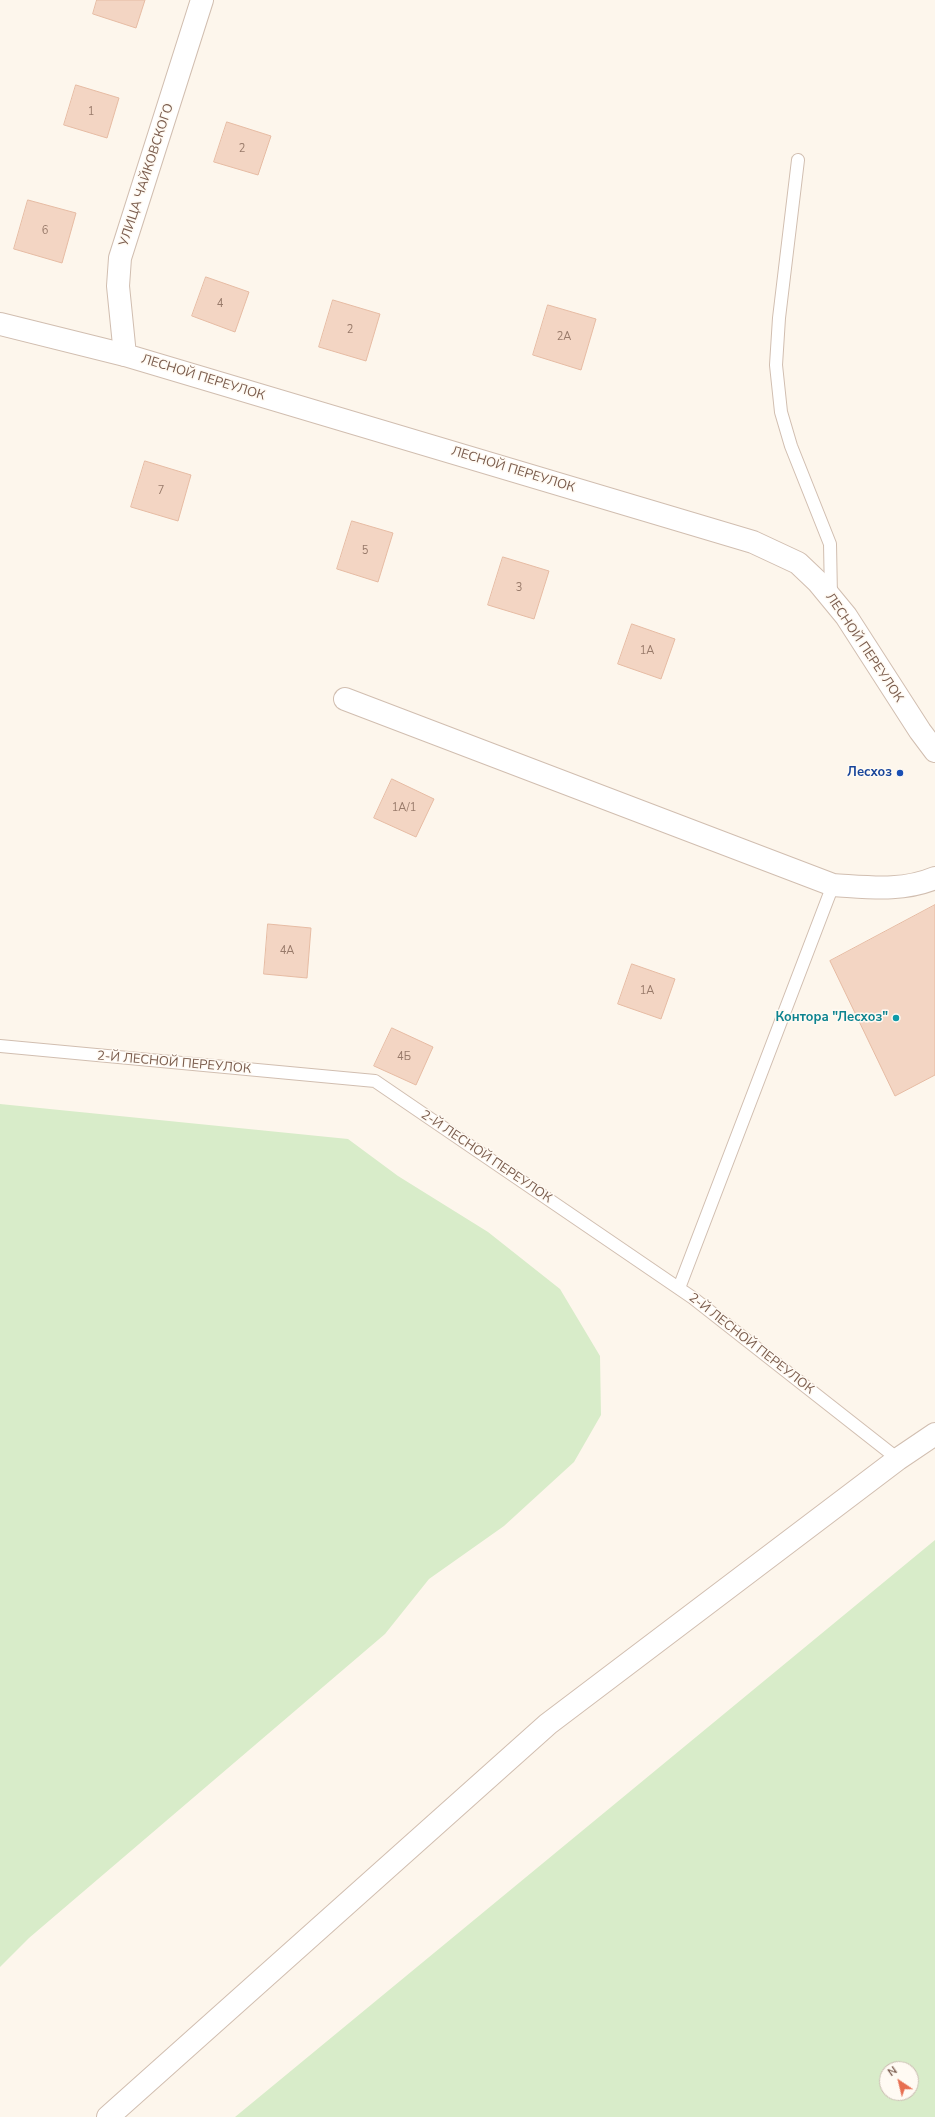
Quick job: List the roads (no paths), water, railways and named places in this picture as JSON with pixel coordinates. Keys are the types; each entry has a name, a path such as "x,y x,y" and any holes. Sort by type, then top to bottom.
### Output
{"street":[{"name":"УЛИЦА ЧАЙКОВСКОГО","path":"125,355 118,286 120,258 202,0"},
{"name":"ЛЕСНОЙ ПЕРЕУЛОК","path":"0,324 125,355 754,542 798,563 818,582 846,616 920,731 935,751"},
{"path":"345,699 833,885 890,889 922,884 935,878"},
{"path":"108,2117 548,1724 898,1458 935,1434"}],"lane":[{"path":"798,160 779,318 776,365 781,412 791,446 830,544 831,598"},
{"path":"679,1288 833,885"},
{"name":"2-Й ЛЕСНОЙ ПЕРЕУЛОК","path":"0,1046 375,1081 679,1288 898,1458"}],"place":[{"name":"Лесхоз","path":"900,773"},
{"name":"Контора \"Лесхоз\"","path":"896,1018"}]}
